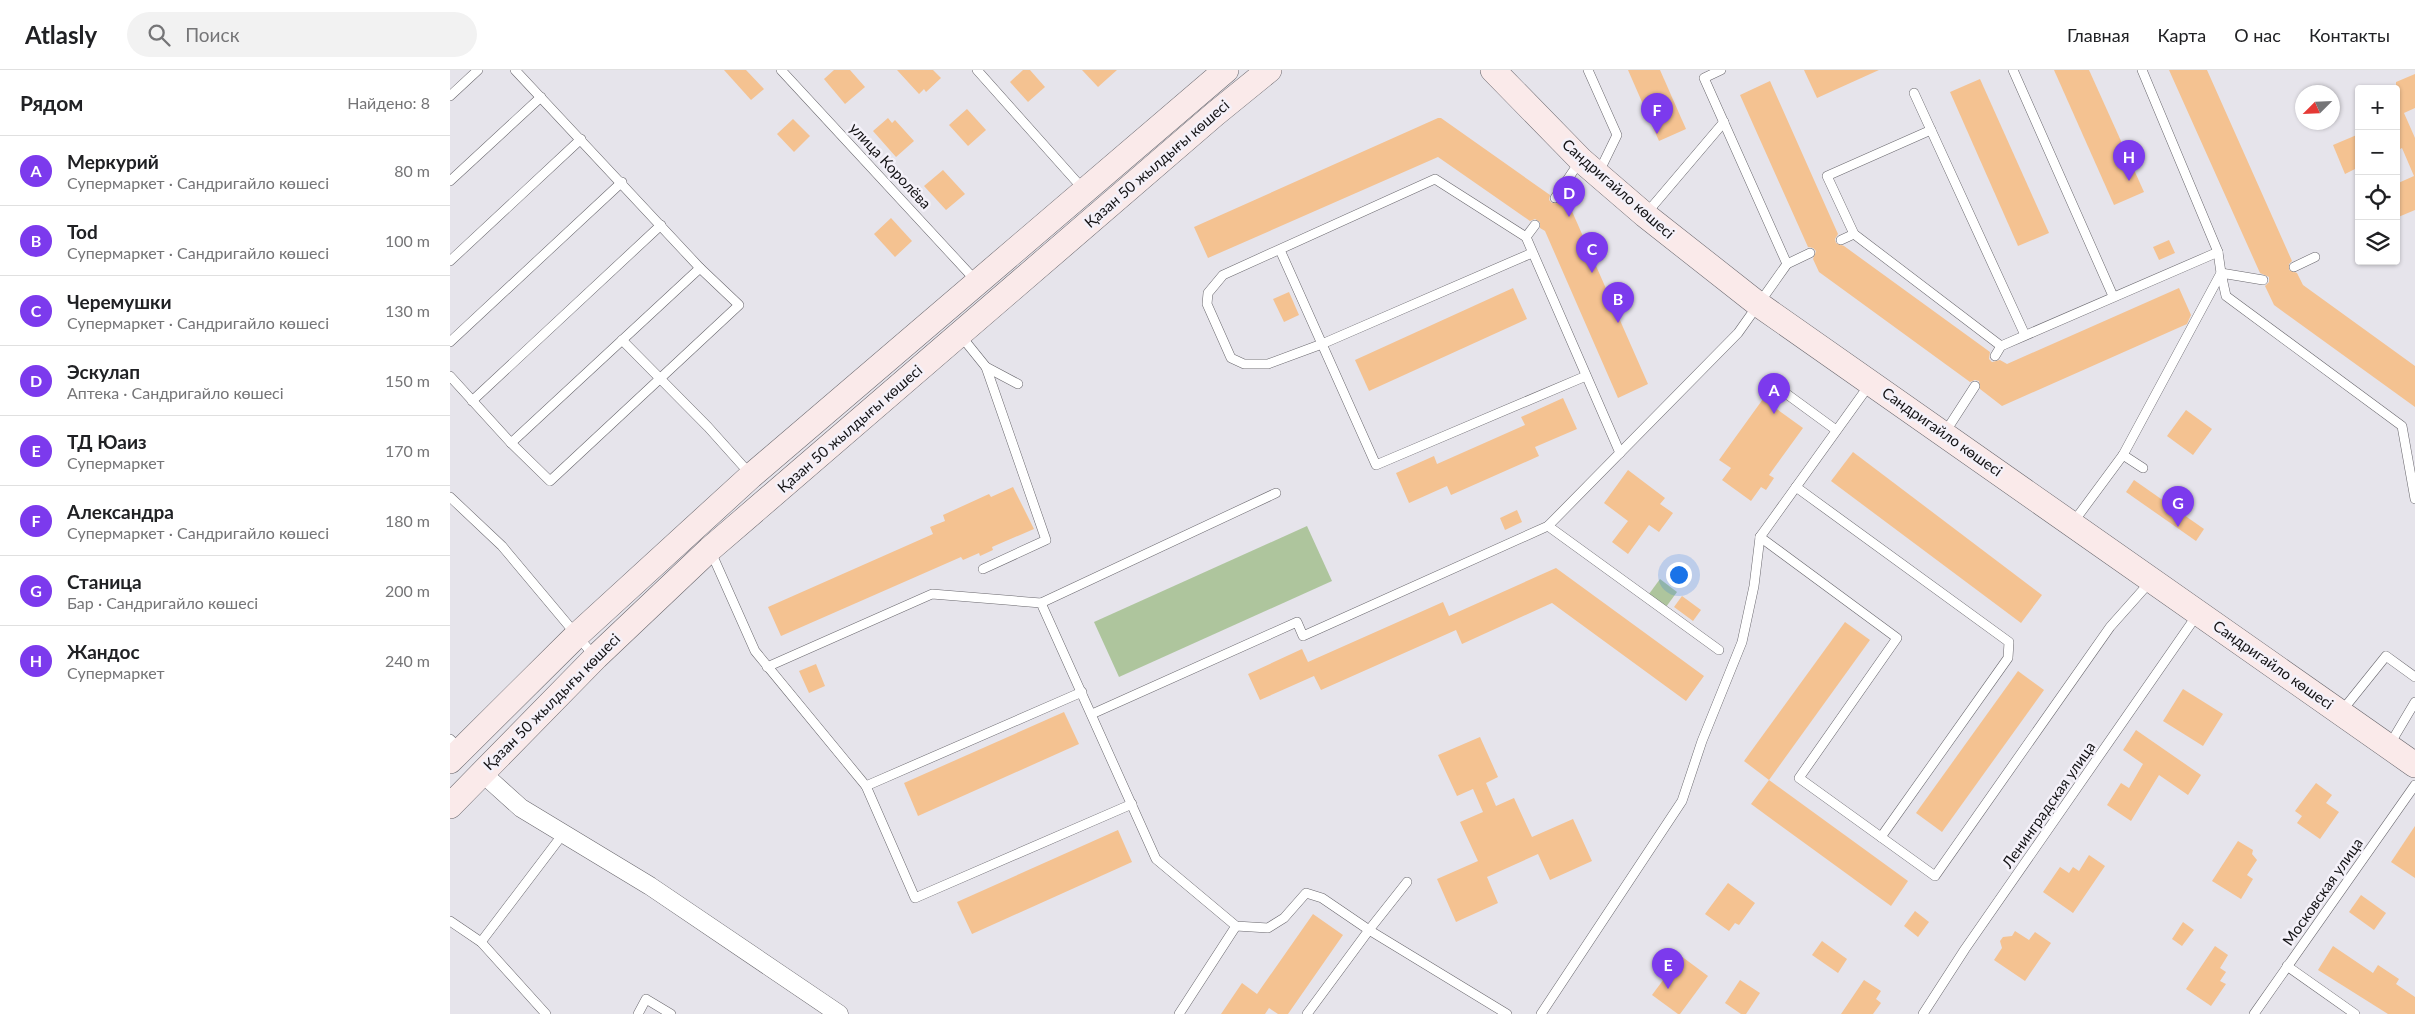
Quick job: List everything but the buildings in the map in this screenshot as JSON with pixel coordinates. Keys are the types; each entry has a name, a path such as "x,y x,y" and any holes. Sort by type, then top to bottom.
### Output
{"street":[{"name":"Қазан 50 жылдығы көшесі","path":"450,806 481,772 596,657 710,549 1215,114 1269,70"},
{"name":"Сандригайло көшесі","path":"1493,70 1590,167 1645,215 1758,304 2415,765"},
{"name":"Қазан 50 жылдығы көшесі","path":"454,750 751,476 1084,190 1198,95 1223,71"},
{"path":"1198,95 1215,114"},
{"path":"481,772 521,808 650,886 839,1014"}],"lane":[{"path":"450,96 478,70"},
{"path":"450,376 511,443 550,481 739,306 700,268 622,182 515,70"},
{"name":"улица Королёва","path":"780,70 978,282"},
{"path":"977,70 1084,190"},
{"path":"1555,198 1590,167 1618,135 1588,70"},
{"path":"1721,70 1704,78 1786,264"},
{"path":"2013,70 2113,296"},
{"path":"2142,70 2218,252 2226,296 2402,426 2415,499"},
{"path":"1914,92 2025,335"},
{"path":"450,181 541,97"},
{"path":"1645,215 1724,122"},
{"path":"1931,130 1827,176 1854,234 2001,346"},
{"path":"450,261 581,139"},
{"path":"1532,253 1322,344 1268,364 1244,364 1231,358 1207,304 1208,293 1223,275 1435,179 1526,237 1620,453"},
{"path":"450,342 622,182"},
{"path":"472,401 661,225"},
{"path":"1526,237 1535,225"},
{"path":"1841,240 1854,234"},
{"path":"1280,250 1376,465 1586,376"},
{"path":"1995,356 2001,346 2218,252"},
{"path":"1092,714 1296,622 1303,636 1548,526 1738,333 1786,264 1810,253"},
{"path":"2294,267 2315,258"},
{"path":"511,443 700,268"},
{"path":"2222,273 2263,280"},
{"path":"2072,524 2123,455 2222,273"},
{"path":"960,334 986,367 1046,540 983,569"},
{"path":"622,340 661,378 751,476"},
{"path":"986,367 1018,384"},
{"path":"1541,1014 1682,801 1702,741 1742,642 1754,586 1760,537 1871,383"},
{"path":"1773,384 1836,430"},
{"path":"1944,434 1975,386"},
{"path":"2123,455 2143,468"},
{"path":"1796,487 2009,642 2008,658 1881,837"},
{"path":"767,667 932,594 1041,603 1276,493"},
{"path":"450,497 502,546 576,636 596,657"},
{"path":"1548,526 1719,650"},
{"path":"1760,537 1898,638 1799,778 1936,876 2110,627 2151,580"},
{"path":"710,549 754,651 866,786 915,898 1132,804"},
{"path":"1041,603 1156,859 1236,926 1268,928 1284,918 1306,893 1322,898 1369,930 1507,1014"},
{"name":"Ленинградская улица","path":"1923,1014 2199,613"},
{"path":"2341,713 2386,656 2415,677"},
{"path":"866,786 1082,692"},
{"path":"2388,746 2415,702"},
{"name":"Московская улица","path":"2254,1014 2415,785"},
{"path":"481,942 563,834"},
{"path":"1307,1014 1407,882"},
{"path":"450,921 481,942 546,1014"},
{"path":"1179,1014 1236,926"},
{"path":"2287,966 2355,1014"},
{"path":"638,1014 646,999 671,1014"}],"green space":[{"path":"1307,526 1332,581 1119,677 1094,622"},
{"path":"1660,579 1677,592 1666,607 1649,594"}],"place":[{"name":"Александра","path":"1657,134"},
{"name":"Жандос","path":"2129,181"},
{"name":"Эскулап","path":"1569,217"},
{"name":"Черемушки","path":"1592,273"},
{"name":"Tod","path":"1618,323"},
{"name":"Меркурий","path":"1774,414"},
{"name":"Станица","path":"2178,527"},
{"name":"ТД Юаиз","path":"1668,989"}]}
